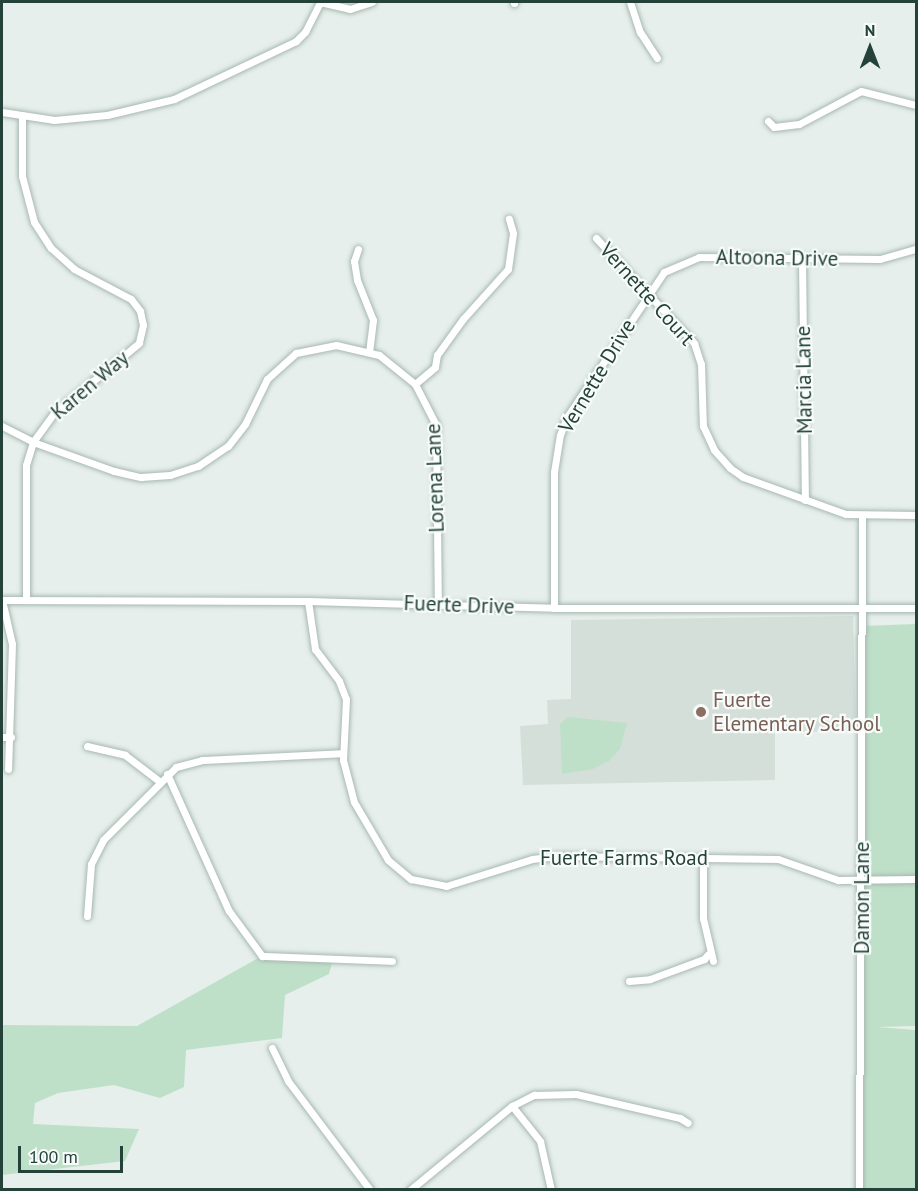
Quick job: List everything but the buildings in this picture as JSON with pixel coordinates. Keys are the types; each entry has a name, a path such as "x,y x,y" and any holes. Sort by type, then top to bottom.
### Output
{"street":[{"path":"2,112 54,120 89,117 174,99 296,41 305,32 320,2 350,9 372,2"},
{"path":"630,2 640,32 657,58"},
{"path":"768,121 774,127 799,124 861,91 916,105"},
{"name":"Karen Way","path":"22,114 22,176 34,222 51,248 74,269 131,299 140,311 143,325 139,343 54,413 33,442 26,465 26,600"},
{"path":"416,384 435,367 438,355 463,319 508,269 513,233 509,219"},
{"name":"Vernette Court","path":"596,238 648,291 694,343 700,364 701,417 718,457 742,477 805,500 862,516 916,515"},
{"path":"358,249 354,261 357,280 373,320 369,351"},
{"name":"Altoona Drive","path":"648,291 670,267 692,258 880,259 916,249"},
{"name":"Marcia Lane","path":"802,259 805,500"},
{"name":"Vernette Drive","path":"554,608 554,472 560,435 567,417 648,291"},
{"name":"Lorena Lane","path":"2,426 33,442 131,476 178,473 207,461 228,446 245,424 267,379 290,357 325,345 369,351 395,364 416,384 431,410 437,433 438,603"},
{"path":"862,516 863,608"},
{"path":"2,600 12,644 11,737 8,769"},
{"name":"Fuerte Drive","path":"2,600 308,601 554,608 916,608"},
{"name":"Fuerte Farms Road","path":"308,601 315,649 339,681 346,699 343,753 351,794 373,837 393,866 425,884 458,883 514,863 548,856 778,859 830,878 916,879"},
{"name":"Damon Lane","path":"859,1190 863,880 863,608"},
{"path":"2,737 11,737"},
{"path":"87,746 124,755 159,781"},
{"path":"87,916 93,859 103,840 167,774 202,760 343,753"},
{"path":"167,774 229,911 262,956 392,961"},
{"path":"703,858 703,918 708,954 713,961"},
{"path":"629,981 657,977 704,959 708,954"},
{"path":"272,1048 288,1081 370,1190"},
{"path":"410,1190 512,1106 542,1093 576,1094 680,1118 688,1123"},
{"path":"512,1106 540,1141 552,1190"}],"shaded area":[{"name":"Fuerte Elementary School","path":"853,616 856,731 775,732 775,780 523,785 520,726 548,724 547,700 571,699 571,620"}],"green space":[{"path":"916,624 916,1026 877,1027 916,1030 916,1189 863,1189 862,626"},
{"path":"568,717 627,723 620,749 609,761 593,769 562,774 560,724"},
{"path":"262,956 333,959 329,974 285,995 282,1038 186,1050 184,1087 160,1098 114,1085 58,1093 35,1103 33,1124 139,1129 125,1161 2,1175 2,1025 137,1026"}],"place":[{"name":"Fuerte Elementary School","path":"701,712"}]}
